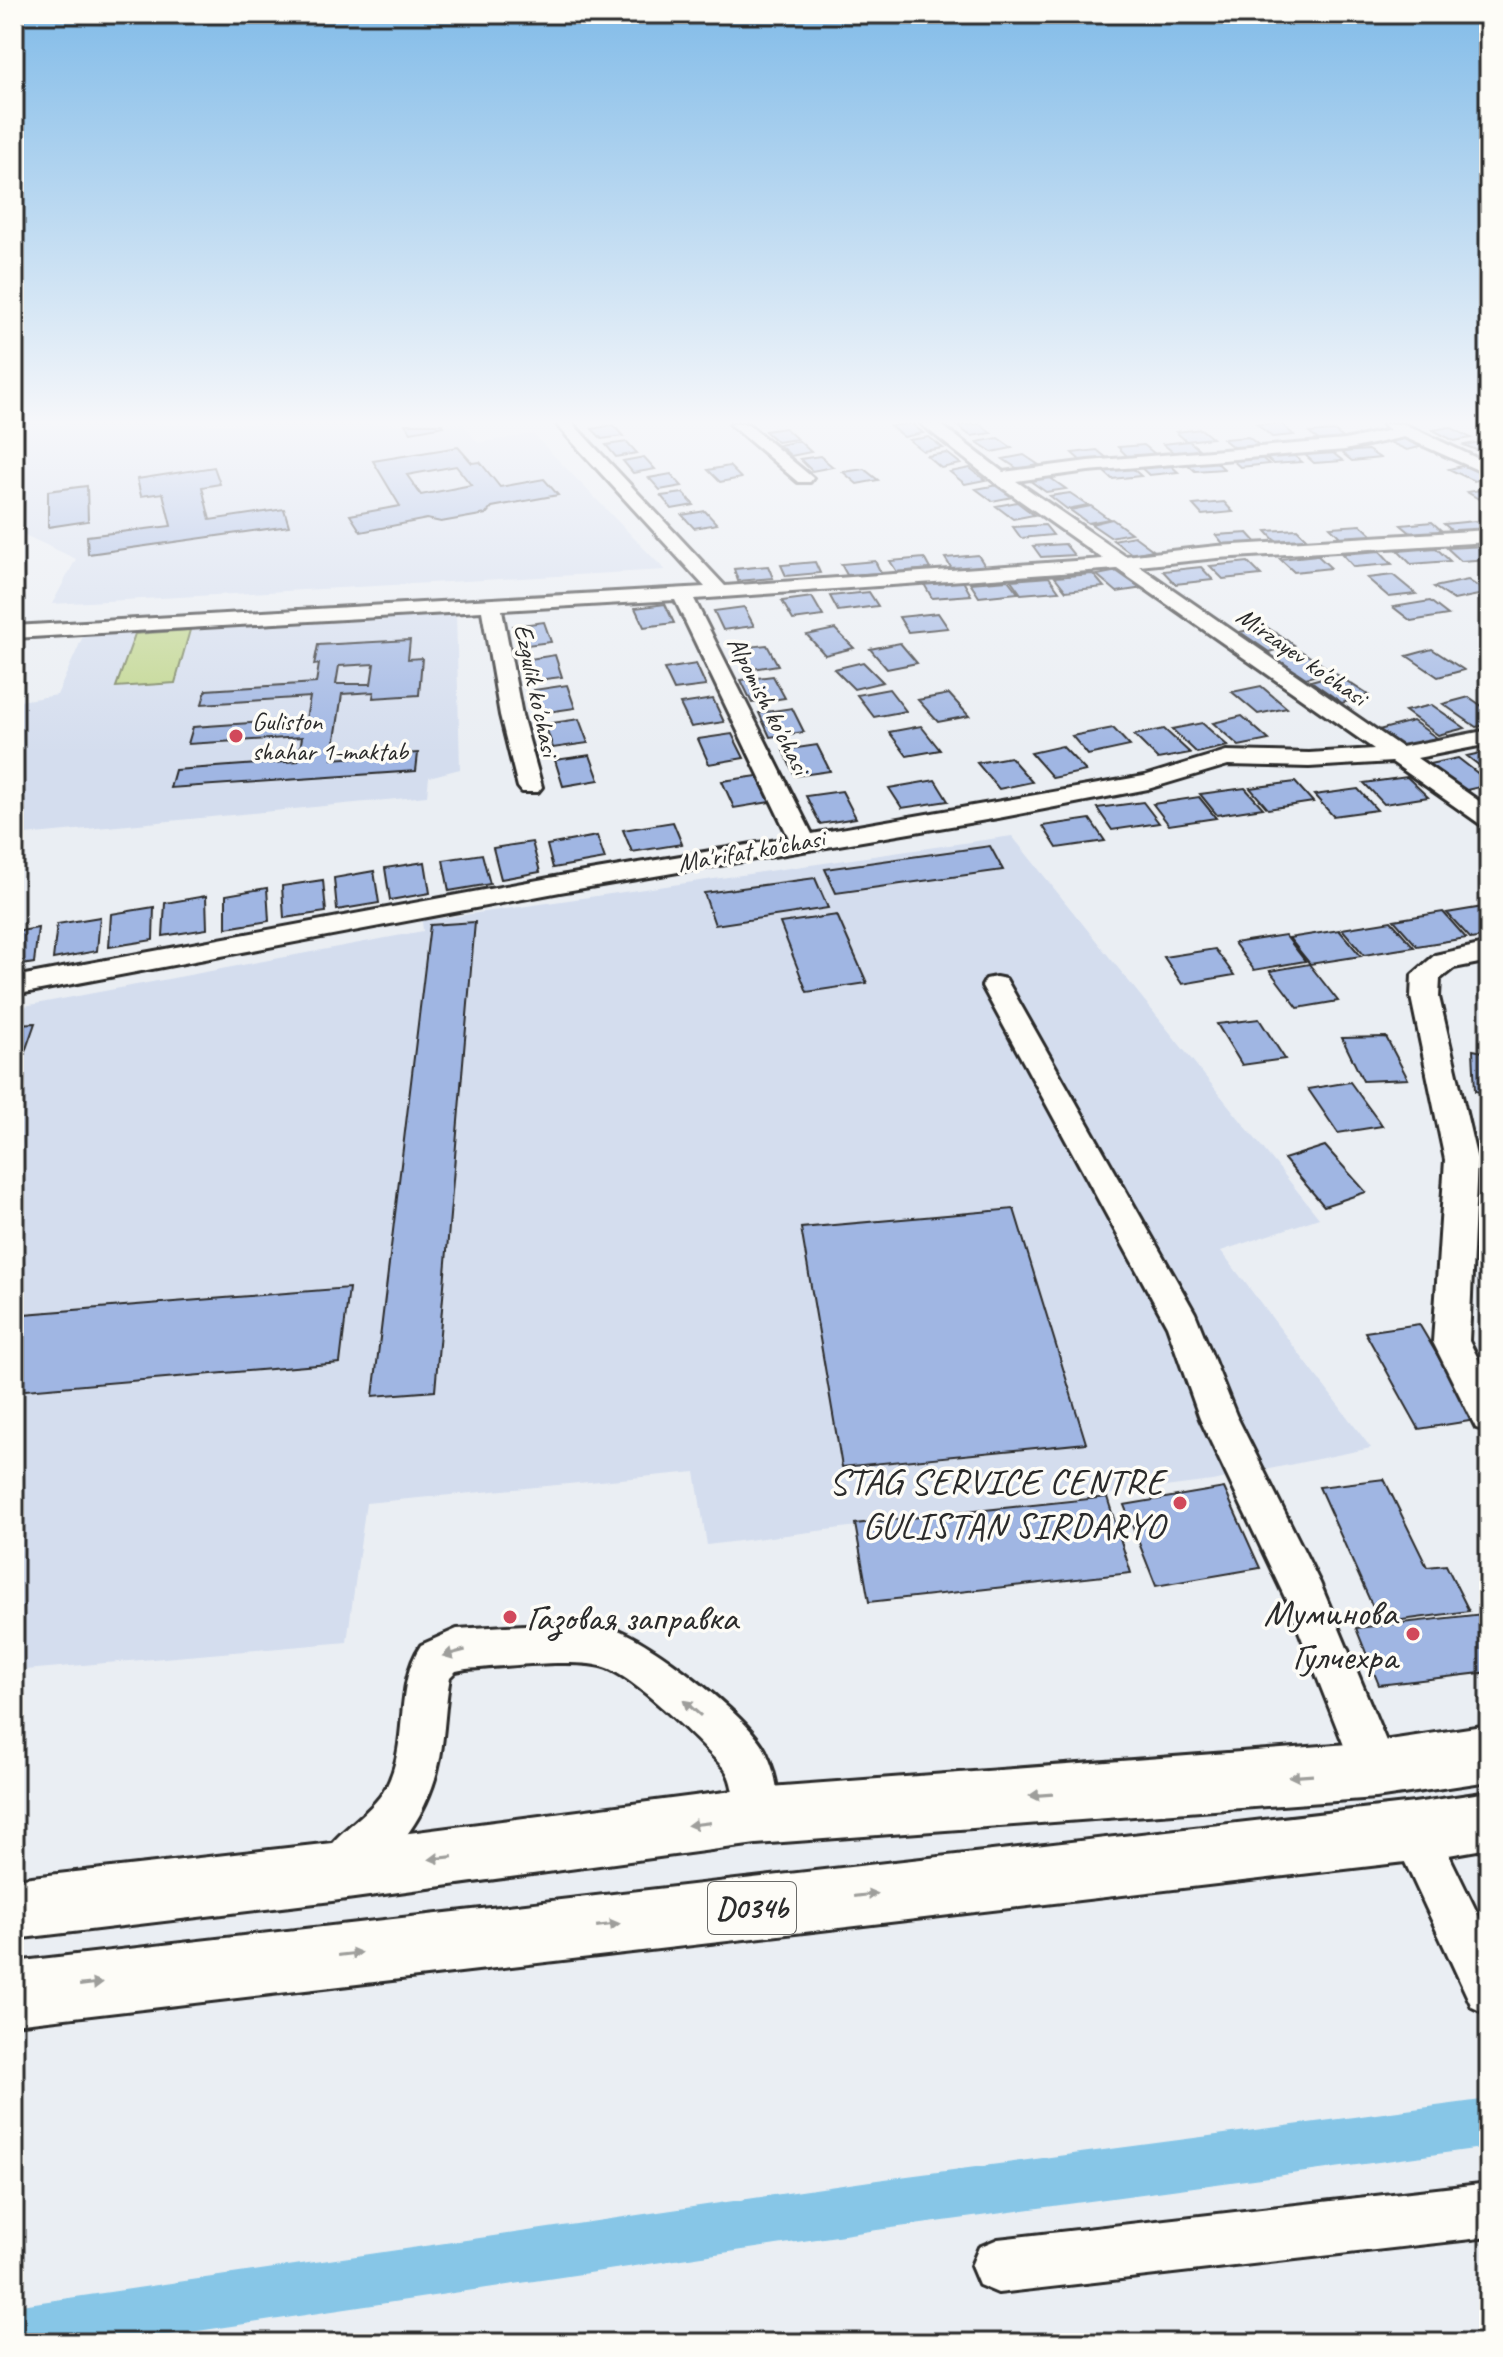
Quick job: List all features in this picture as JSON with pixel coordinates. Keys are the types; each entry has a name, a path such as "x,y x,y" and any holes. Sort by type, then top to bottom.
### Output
{"main road":[{"path":"14,1909 332,1872 756,1816 1376,1770 1489,1753"},
{"name":"D034b","path":"14,1993 1414,1832 1489,1820"}],"street":[{"name":"Alpomish ko'chasi","path":"666,534 720,592"},
{"name":"Mirzayev ko'chasi","path":"1079,534 1489,819"},
{"name":"Ezgulik ko'chasi","path":"14,632 682,595 1079,567 1217,552 1489,536"},
{"name":"Alpomish ko'chasi","path":"682,595 803,841"},
{"name":"Ezgulik ko'chasi","path":"491,604 511,715 530,787"},
{"name":"Ma'rifat ko'chasi","path":"14,986 803,841 998,811 1133,785 1226,758 1309,760 1396,755 1489,737"},
{"path":"1489,952 1445,961 1426,975 1425,997 1461,1160 1451,1342 1489,1416"},
{"path":"996,986 1183,1323 1219,1419 1306,1597 1376,1770"},
{"path":"332,1872 375,1839 410,1793 418,1765 429,1671 438,1657 452,1650 538,1644 613,1647 645,1667 716,1729 748,1762 756,1816"},
{"path":"1414,1832 1489,1990"},
{"path":"998,2266 1489,2210"}],"shaded area":[{"path":"23,534 630,534 665,570 52,604 76,559"},
{"name":"Guliston shahar 1-maktab","path":"456,612 460,769 429,777 427,796 14,836 14,702 57,695 84,634"},
{"path":"1012,836 1319,1218 1221,1251 1371,1448 1212,1481 707,1545 695,1472 366,1503 347,1642 14,1671 14,1008 423,931 422,921"}],"green space":[{"path":"190,630 175,683 116,687 135,634"}],"building":[{"path":"104,534 232,534 88,554 87,536"},
{"path":"1018,534 1053,535 1021,538"},
{"path":"1249,534 1258,544 1225,546 1216,535"},
{"path":"1269,534 1302,534 1308,540 1276,542"},
{"path":"1337,534 1373,536 1341,538"},
{"path":"1134,536 1153,550 1132,554 1113,540"},
{"path":"1065,544 1074,555 1041,557 1033,546"},
{"path":"1485,546 1489,550 1489,559 1461,561 1447,548"},
{"path":"1436,548 1450,561 1411,564 1398,551"},
{"path":"1380,551 1392,564 1354,567 1342,554"},
{"path":"978,555 985,566 952,569 945,558"},
{"path":"1317,555 1331,568 1294,572 1280,559"},
{"path":"924,558 930,569 897,572 890,561"},
{"path":"875,561 881,573 847,575 841,564"},
{"path":"815,562 820,573 786,576 781,565"},
{"path":"1248,562 1261,575 1223,579 1210,566"},
{"path":"768,566 773,578 738,581 734,569"},
{"path":"1201,567 1213,580 1175,584 1163,571"},
{"path":"1123,570 1143,588 1117,592 1097,575"},
{"path":"1093,574 1104,587 1066,591 1055,577"},
{"path":"1393,575 1416,594 1389,597 1367,578"},
{"path":"1049,577 1059,591 1021,594 1011,580"},
{"path":"1008,580 1018,593 979,597 970,583"},
{"path":"1468,580 1488,593 1454,600 1434,587"},
{"path":"963,581 971,595 932,598 924,584"},
{"path":"869,592 878,606 838,611 830,596"},
{"path":"812,597 823,616 793,620 782,601"},
{"path":"1430,601 1448,615 1411,621 1393,607"},
{"path":"665,604 674,623 644,627 635,608"},
{"path":"744,607 754,626 723,630 714,611"},
{"path":"938,613 948,628 908,632 899,617"},
{"path":"544,622 551,642 519,646 513,626"},
{"path":"1265,626 1294,645 1269,652 1240,632"},
{"path":"835,629 854,648 825,655 807,635"},
{"path":"410,640 408,659 422,658 419,695 373,698 374,692 342,694 332,759 418,753 416,771 170,788 175,770 298,761 302,737 188,744 193,727 306,719 310,697 202,704 206,690 316,683 319,664 314,665 318,645","holes":["374,664 371,684 336,684 339,666"]},
{"path":"900,643 917,663 887,669 870,649"},
{"path":"767,645 778,665 746,670 736,648"},
{"path":"1432,649 1464,670 1438,677 1407,656"},
{"path":"1301,651 1332,671 1306,678 1276,658"},
{"path":"555,655 562,677 529,681 523,660"},
{"path":"863,662 883,682 854,689 834,669"},
{"path":"696,664 706,686 674,690 664,669"},
{"path":"1336,674 1368,695 1342,703 1311,681"},
{"path":"773,676 785,698 752,703 741,680"},
{"path":"567,685 575,708 541,713 534,690"},
{"path":"1261,686 1287,708 1258,714 1232,692"},
{"path":"889,689 906,711 874,717 857,695"},
{"path":"949,694 969,716 938,722 918,700"},
{"path":"1469,697 1489,711 1489,724 1476,727 1443,704"},
{"path":"713,699 724,722 691,727 680,704"},
{"path":"1432,705 1465,728 1438,735 1405,711"},
{"path":"792,708 804,732 770,737 759,713"},
{"path":"1242,716 1269,740 1239,746 1213,723"},
{"path":"579,719 588,743 553,748 545,724"},
{"path":"1413,721 1437,738 1399,748 1375,731"},
{"path":"1202,723 1228,746 1197,753 1172,729"},
{"path":"921,726 940,750 907,756 889,732"},
{"path":"1113,728 1130,746 1088,755 1072,736"},
{"path":"1164,729 1190,753 1158,759 1134,735"},
{"path":"732,734 744,758 709,764 698,739"},
{"path":"817,745 830,771 795,776 783,750"},
{"path":"1062,746 1086,771 1053,778 1031,753"},
{"path":"1489,751 1489,773 1467,756"},
{"path":"590,755 599,780 563,786 555,760"},
{"path":"1010,757 1032,782 999,789 977,763"},
{"path":"1458,758 1489,785 1462,791 1429,764"},
{"path":"757,776 770,802 734,808 722,781"},
{"path":"1407,777 1428,797 1384,804 1364,783"},
{"path":"935,780 948,801 902,808 889,788"},
{"path":"1295,782 1313,802 1268,809 1250,788"},
{"path":"1245,788 1263,808 1217,815 1200,794"},
{"path":"1358,789 1377,810 1333,816 1314,795"},
{"path":"842,791 856,818 820,824 806,796"},
{"path":"1199,797 1216,818 1169,825 1153,804"},
{"path":"1143,802 1159,823 1112,830 1097,808"},
{"path":"1090,819 1105,841 1057,848 1043,826"},
{"path":"673,822 682,844 632,852 623,830"},
{"path":"597,836 605,859 553,868 547,845"},
{"path":"532,842 540,872 501,879 493,848"},
{"path":"990,846 1003,870 836,893 825,869"},
{"path":"482,854 490,884 449,891 443,860"},
{"path":"425,862 430,893 390,900 385,868"},
{"path":"374,871 379,903 337,910 334,878"},
{"path":"815,878 828,908 715,925 704,893"},
{"path":"323,880 326,912 284,918 282,886"},
{"path":"267,888 269,921 226,928 226,895"},
{"path":"206,896 207,929 163,936 165,903"},
{"path":"1489,906 1489,936 1471,939 1447,913"},
{"path":"154,907 153,940 109,947 111,914"},
{"path":"1443,912 1466,938 1417,946 1394,920"},
{"path":"837,915 867,983 807,992 780,923"},
{"path":"100,917 97,951 53,959 57,924"},
{"path":"1391,921 1414,947 1364,955 1342,929"},
{"path":"475,922 435,1391 373,1396 430,925"},
{"path":"38,928 34,963 14,966 14,932"},
{"path":"1339,930 1361,956 1310,964 1289,938"},
{"path":"1285,935 1305,961 1254,970 1234,943"},
{"path":"1215,949 1234,975 1182,984 1164,957"},
{"path":"1309,964 1338,1001 1298,1008 1270,971"},
{"path":"1259,1019 1285,1059 1242,1065 1217,1024"},
{"path":"35,1023 20,1066 14,1066 14,1024"},
{"path":"1386,1037 1408,1079 1363,1081 1342,1038"},
{"path":"1473,1050 1489,1053 1489,1094 1475,1091"},
{"path":"1350,1082 1382,1126 1338,1133 1308,1089"},
{"path":"1483,1107 1489,1108 1489,1152 1486,1151"},
{"path":"1325,1146 1366,1192 1324,1206 1284,1159"},
{"path":"1014,1209 1086,1443 842,1467 801,1228"},
{"path":"349,1288 340,1363 14,1391 14,1346 24,1314"},
{"path":"1419,1324 1476,1420 1419,1429 1365,1332"},
{"path":"1384,1479 1427,1567 1446,1565 1469,1611 1380,1623 1319,1487"},
{"path":"1224,1488 1260,1568 1156,1586 1124,1505"},
{"path":"1107,1497 1131,1573 869,1602 855,1524"},
{"path":"1483,1614 1489,1628 1489,1672 1379,1685 1356,1628"}],"waterway":[{"path":"14,2332 877,2205 1489,2123"}],"place":[{"name":"Guliston shahar 1-maktab","path":"236,736"},
{"name":"STAG SERVICE CENTRE GULISTAN SIRDARYO","path":"1180,1503"},
{"name":"Газовая заправка","path":"510,1617"},
{"name":"Муминова Гулчехра","path":"1413,1634"}]}
